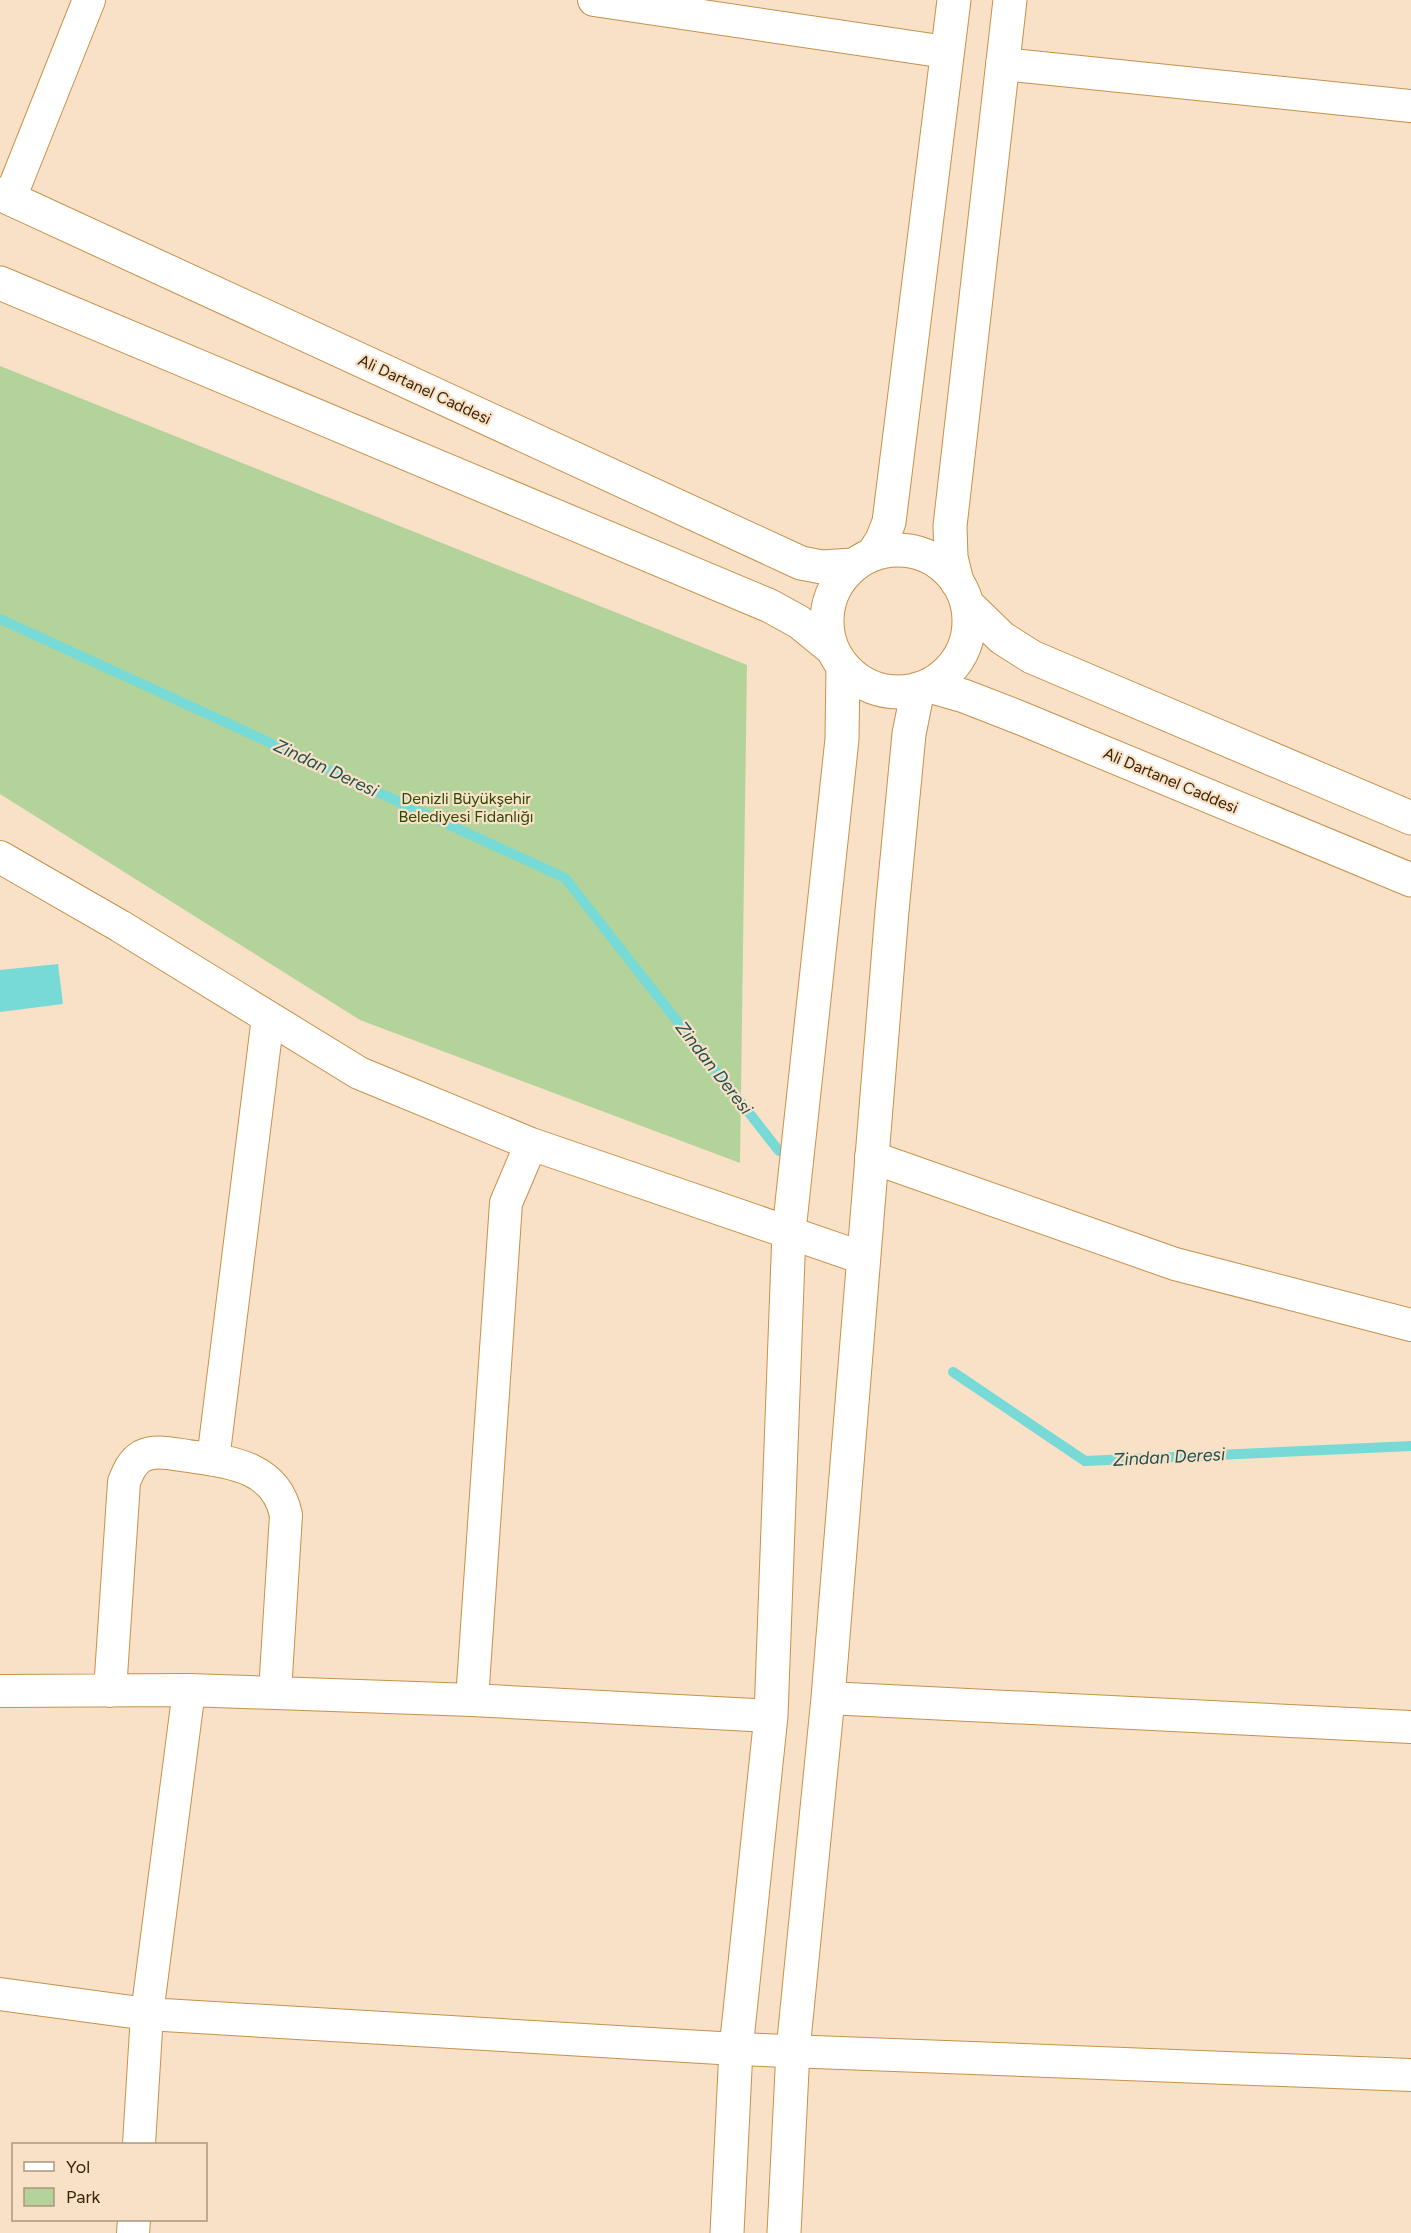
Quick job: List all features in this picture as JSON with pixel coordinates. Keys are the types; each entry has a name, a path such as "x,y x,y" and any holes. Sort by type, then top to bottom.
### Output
{"street":[{"path":"5,196 88,0"},
{"path":"594,0 946,52"},
{"path":"727,2233 736,2049 771,1716 789,1231 842,739 837,658 826,626 829,603 838,582 882,540 889,522 954,0"},
{"path":"784,2233 793,2050 828,1698 871,1157 909,734 924,687 949,672 963,652 969,628 962,593 951,557 950,526 1010,0"},
{"path":"1002,63 1411,106"},
{"name":"Ali Dartanel Caddesi","path":"5,196 801,563 822,567 863,560 896,550 919,553 940,564 1002,638 1032,657 1411,818"},
{"name":"Ali Dartanel Caddesi","path":"0,283 770,606 799,622 860,682 882,691 906,692 924,687 964,696 1023,718 1411,880"},
{"path":"0,857 120,926 359,1073 531,1144 863,1258"},
{"path":"213,1460 268,1017"},
{"path":"472,1700 506,1203 531,1144"},
{"path":"871,1157 1175,1264 1411,1325"},
{"path":"110,1691 124,1482 128,1472 142,1456 161,1452 231,1462 262,1477 275,1488 283,1501 286,1515 275,1692"},
{"path":"0,1692 189,1690 275,1692 771,1716"},
{"path":"139,2143 147,2014 189,1690"},
{"path":"828,1698 1411,1727"},
{"path":"0,1994 147,2014 736,2049 1411,2075"}],"green space":[{"name":"Denizli Büyükşehir Belediyesi Fidanlığı","path":"0,366 747,665 740,1163 360,1020 0,794"}],"water":[{"path":"58,964 63,1004 0,1012 0,970"}],"waterway":[{"name":"Zindan Deresi","path":"0,619 565,878 779,1151"},
{"name":"Zindan Deresi","path":"953,1372 1085,1461 1411,1446"}]}
